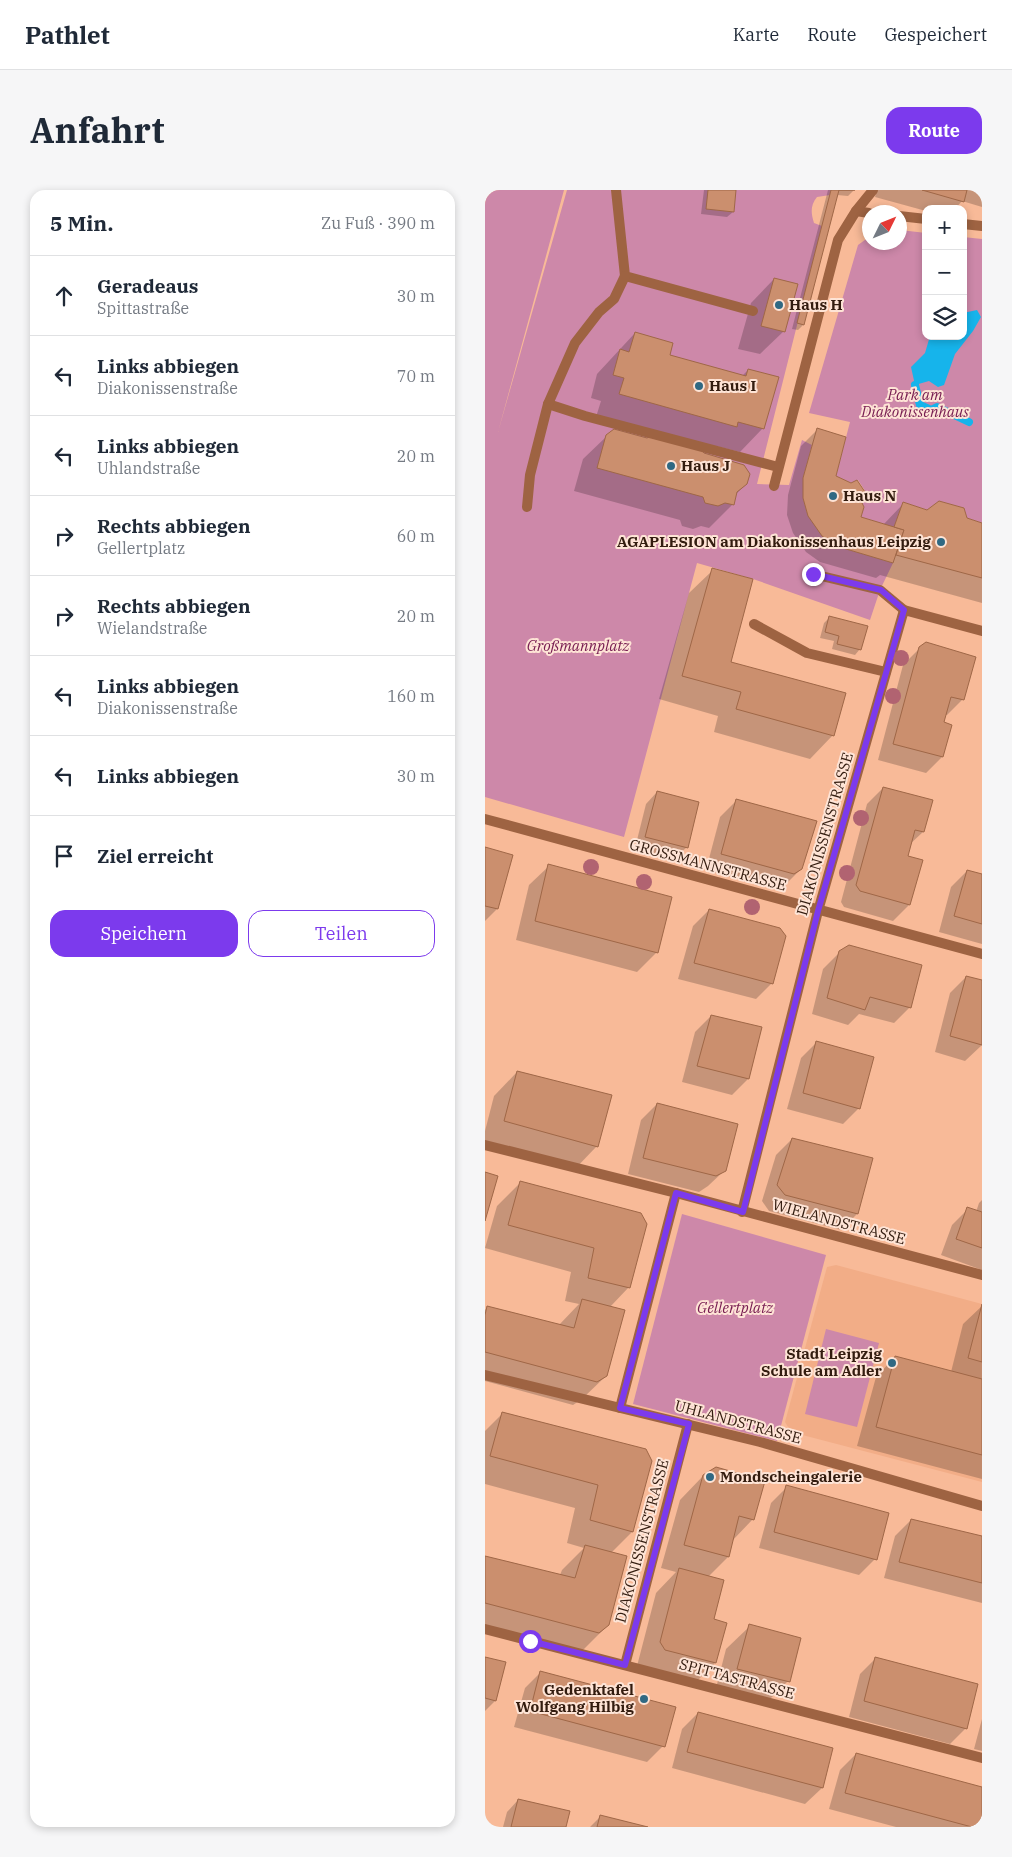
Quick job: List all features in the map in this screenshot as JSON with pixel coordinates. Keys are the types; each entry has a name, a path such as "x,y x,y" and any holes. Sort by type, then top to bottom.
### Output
{"street":[{"path":"527,507 530,475 548,404 575,343 599,312 614,299 625,276 616,190"},
{"path":"774,486 838,240 856,211 873,190"},
{"path":"856,211 862,212"},
{"path":"907,217 922,219"},
{"path":"967,224 982,226"},
{"path":"625,276 753,311"},
{"path":"548,404 585,416 778,467"},
{"path":"813,574 881,590 904,610 982,631"},
{"name":"DIAKONISSENSTRASSE","path":"743,1212 818,911 904,610"},
{"path":"754,624 807,653 887,672"},
{"name":"GROSSMANNSTRASSE","path":"485,819 982,954"},
{"name":"WIELANDSTRASSE","path":"485,1145 676,1193 982,1275"},
{"path":"620,1408 676,1193"},
{"name":"UHLANDSTRASSE","path":"485,1375 760,1442 982,1506"},
{"name":"DIAKONISSENSTRASSE","path":"625,1665 689,1424"},
{"name":"SPITTASTRASSE","path":"485,1629 982,1758"}],"shaded area":[{"name":"Stadt Leipzig Schule am Adler","path":"836,1265 982,1304 982,1482 791,1432 785,1422 827,1267"}],"green space":[{"name":"Großmannplatz","path":"485,190 564,190 498,432 567,190 831,190 830,195 817,197 812,207 814,223 822,226 757,484 789,485 802,440 812,445 803,478 803,498 808,516 836,546 893,563 880,590 870,620 753,579 697,563 624,837 485,797"},
{"name":"Park am Diakonissenhaus","path":"907,231 922,233 922,340 967,340 967,237 982,239 982,523 967,518 964,508 939,501 927,510 903,502 894,527 861,517 864,507 860,499 867,494 858,480 851,483 836,476 850,422 809,413 858,245 862,242 862,250 907,250"},
{"name":"Gellertplatz","path":"682,1214 826,1255 777,1441 633,1404"},
{"path":"826,1329 879,1343 857,1427 805,1414"}],"water":[{"path":"977,310 981,317 967,339 967,312"},
{"path":"929,340 966,340 955,354 944,385 938,387 929,381 915,385 911,367 925,353"}],"building":[{"path":"708,190 736,190 734,212 706,209"},
{"path":"831,190 839,190 804,325 797,323"},
{"path":"922,190 967,190 964,202"},
{"name":"Haus H","path":"774,278 798,284 785,332 761,326"},
{"name":"Haus I","path":"635,332 673,343 670,355 746,376 748,369 779,377 764,429 738,422 737,427 619,394 624,378 613,375 620,349 629,352"},
{"name":"Haus N","path":"817,428 846,437 836,476 851,483 857,480 867,495 860,499 864,507 861,517 904,530 893,563 836,546 822,536 808,516 803,498 803,478"},
{"name":"Haus J","path":"614,429 647,438 653,435 700,448 704,453 744,465 750,474 747,484 737,492 734,505 725,503 718,506 705,503 703,497 597,468 606,435"},
{"name":"AGAPLESION am Diakonissenhaus Leipzig","path":"939,501 964,508 967,518 982,523 982,578 896,555 904,530 894,527 903,502 927,510"},
{"path":"712,568 753,579 731,662 846,693 834,736 736,709 741,692 682,676"},
{"path":"829,616 868,626 861,650 837,644 839,636 825,632"},
{"path":"926,642 976,657 964,700 951,697 944,722 952,725 943,757 893,744 919,647"},
{"path":"883,787 933,800 924,832 915,830 908,856 923,860 910,905 860,891 856,885"},
{"path":"657,791 699,802 688,848 645,837"},
{"path":"736,799 817,821 802,869 794,874 721,854"},
{"path":"485,847 513,855 498,909 485,906"},
{"path":"548,864 672,897 658,953 535,921"},
{"path":"967,870 982,874 982,924 954,916"},
{"path":"709,909 780,928 786,936 773,984 694,963"},
{"path":"849,945 922,965 911,1008 870,997 865,1010 827,998 839,951"},
{"path":"966,976 982,980 982,1045 950,1036"},
{"path":"711,1015 762,1027 749,1079 697,1066"},
{"path":"816,1041 874,1057 860,1109 803,1093"},
{"path":"517,1071 612,1095 598,1147 504,1121"},
{"path":"657,1103 738,1124 726,1171 716,1176 643,1158"},
{"path":"792,1138 873,1158 858,1214 785,1195 777,1185"},
{"path":"485,1172 498,1176 485,1221"},
{"path":"520,1181 641,1213 647,1224 630,1288 588,1278 594,1248 508,1225"},
{"path":"967,1207 982,1212 982,1248 956,1239"},
{"path":"582,1299 625,1310 607,1376 597,1382 485,1352 485,1315 487,1306 574,1328"},
{"path":"982,1304 982,1362 968,1358"},
{"path":"895,1356 982,1379 982,1455 876,1427"},
{"path":"502,1412 646,1449 652,1461 633,1532 590,1520 598,1485 490,1456"},
{"path":"716,1467 765,1481 754,1520 739,1516 729,1557 684,1545 703,1475"},
{"path":"786,1485 889,1513 877,1560 774,1532"},
{"path":"911,1519 982,1536 982,1583 899,1562"},
{"path":"585,1545 627,1556 609,1625 599,1633 485,1603 485,1556 575,1578"},
{"path":"679,1568 724,1580 714,1619 727,1623 716,1663 665,1650 660,1642"},
{"path":"749,1624 801,1638 790,1682 737,1669"},
{"path":"485,1657 506,1662 496,1701 485,1698"},
{"path":"875,1657 978,1684 967,1729 864,1701"},
{"path":"540,1671 676,1707 665,1747 530,1711"},
{"path":"698,1712 833,1748 823,1788 687,1752"},
{"path":"856,1753 982,1787 982,1827 972,1827 845,1793"},
{"path":"518,1799 570,1811 566,1827 511,1827"},
{"path":"600,1815 648,1827 597,1827"}],"waterway":[{"path":"915,385 920,405 931,410 937,407 969,422"}],"place":[{"name":"Haus H","path":"779,305"},
{"name":"Haus I","path":"699,386"},
{"name":"Haus J","path":"671,466"},
{"name":"Haus N","path":"833,496"},
{"name":"AGAPLESION am Diakonissenhaus Leipzig","path":"941,542"},
{"name":"Stadt Leipzig Schule am Adler","path":"892,1363"},
{"name":"Mondscheingalerie","path":"710,1477"},
{"name":"Gedenktafel Wolfgang Hilbig","path":"644,1699"}],"route":[{"path":"530,1641 625,1665 689,1424 620,1408 676,1193 743,1212 818,911 904,610 881,590 813,574"}]}
